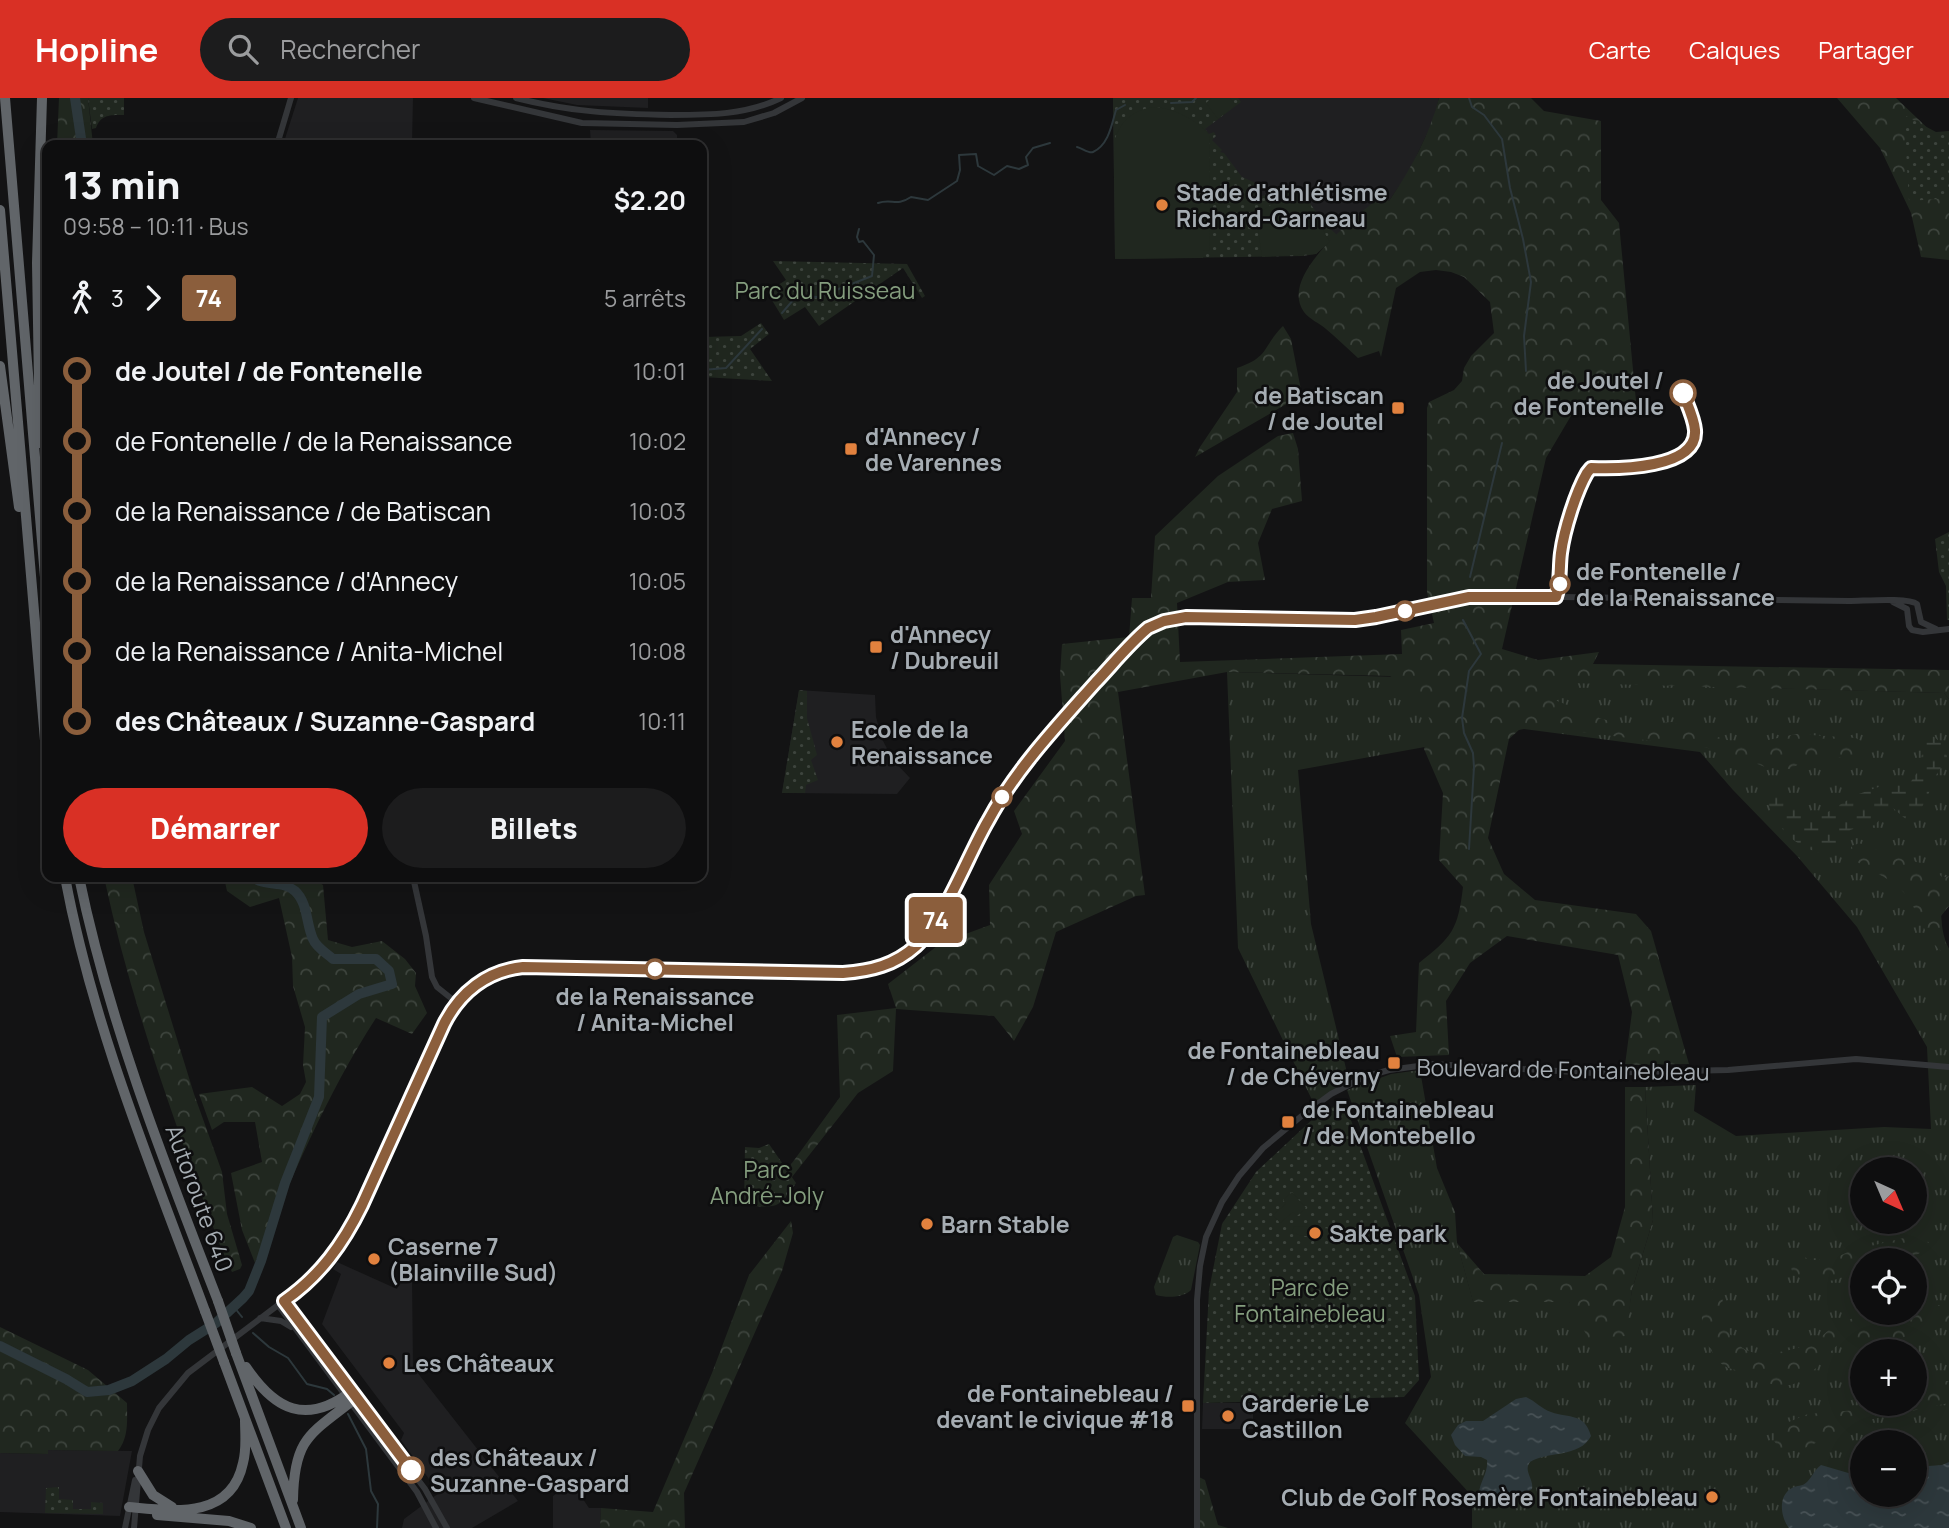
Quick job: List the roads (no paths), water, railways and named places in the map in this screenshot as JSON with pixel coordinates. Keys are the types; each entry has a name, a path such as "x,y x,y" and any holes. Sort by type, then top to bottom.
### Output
{"highway":[{"path":"5,98 42,544"},
{"path":"40,521 37,264 42,98"},
{"path":"0,210 42,705"},
{"path":"0,366 32,587"},
{"name":"Autoroute 640","path":"66,882 83,959 108,1046 286,1528"},
{"name":"Autoroute 640","path":"80,882 96,953 121,1037 301,1528"},
{"path":"236,1353 264,1392 283,1405 298,1409 320,1409 351,1397"},
{"path":"293,1505 294,1471 300,1449 314,1431 351,1397"},
{"path":"133,1510 189,1510 221,1499 232,1488 244,1462 245,1419"},
{"path":"138,1471 157,1498 176,1509"},
{"path":"133,1510 222,1520 250,1528"}],"street":[{"path":"278,140 291,98"},
{"path":"474,98 582,123 650,125 739,123 768,115 802,98"},
{"path":"516,98 583,112 684,115 739,112 781,98"},
{"path":"134,1528 133,1510 138,1471 148,1430 166,1396 188,1373 323,1268 349,1230 364,1201 430,1053 457,1003 474,985 489,976 523,967 843,973 869,971 895,961 916,947 930,930 987,821 1021,770 1140,635 1164,621 1190,617 1367,619 1458,598 1479,596 1904,599 1913,601 1918,606 1920,621 1936,629"},
{"path":"1891,601 1906,608 1912,630 1923,632 1949,629"},
{"path":"414,882 427,940 431,976 438,987 457,1003"},
{"name":"Boulevard de Fontainebleau","path":"1197,1528 1197,1300 1199,1266 1206,1237 1226,1195 1250,1162 1331,1094 1364,1077 1433,1064 1593,1073 1728,1070 1856,1059 1949,1067"},
{"path":"281,1303 299,1335"},
{"path":"281,1303 417,1492 436,1528"},
{"path":"260,1318 284,1322 299,1335 429,1495 447,1528"},
{"path":"125,1528 133,1510"}],"water":[{"path":"1526,1397 1548,1411 1580,1420 1591,1436 1579,1448 1530,1462 1528,1469 1532,1489 1507,1494 1484,1505 1479,1494 1487,1460 1465,1456 1455,1445 1451,1435 1458,1425 1466,1421 1483,1421 1516,1399"},
{"path":"1949,1462 1949,1528 1789,1528 1784,1519 1784,1496 1794,1487 1805,1484 1821,1465 1850,1473 1850,1507 1927,1507 1927,1466"}],"waterway":[{"path":"75,98 81,140"},
{"path":"1171,103 1192,102 1196,98"},
{"path":"1469,98 1472,107 1484,115 1502,139 1510,188 1523,239 1531,282 1524,336 1526,371"},
{"path":"1077,147 1087,152 1098,149 1109,133 1116,110 1125,105"},
{"path":"878,203 898,202 911,197 928,200 957,181 960,170 959,155 976,154 978,166 994,175 1007,166 1019,169 1028,165 1026,157 1033,148 1050,143"},
{"path":"782,313 794,299 803,296 818,297 872,276 874,255 863,241 859,242 859,229"},
{"path":"707,370 726,368 762,329"},
{"path":"1470,577 1502,443"},
{"path":"1463,620 1481,654 1469,671 1462,718 1464,733 1473,753 1474,767 1469,849"},
{"path":"0,1346 87,1392 109,1390 132,1381 166,1359 216,1323 249,1291 285,1183 319,1097 322,1017 359,994 392,984 389,971 376,959 333,959 314,942 305,908 295,891 285,886 263,882"},
{"path":"234,1307 242,1317"},
{"path":"253,1333 288,1358 307,1384 327,1389 334,1395"},
{"path":"348,1414 366,1449 371,1491 378,1504 377,1528"}],"place":[{"name":"Stade d'athlétisme Richard-Garneau","path":"1162,205"},
{"name":"de Joutel / de Fontenelle","path":"1683,393"},
{"name":"de Batiscan / de Joutel","path":"1398,408"},
{"name":"d'Annecy / de Varennes","path":"851,449"},
{"name":"de Fontenelle / de la Renaissance","path":"1560,584"},
{"name":"d'Annecy / Dubreuil","path":"876,647"},
{"name":"Ecole de la Renaissance","path":"837,742"},
{"name":"de la Renaissance / Anita-Michel","path":"655,969"},
{"name":"de Fontainebleau / de Chéverny","path":"1394,1063"},
{"name":"de Fontainebleau / de Montebello","path":"1288,1122"},
{"name":"Barn Stable","path":"927,1224"},
{"name":"Sakte park","path":"1315,1233"},
{"name":"Caserne 7 (Blainville Sud)","path":"374,1259"},
{"name":"Les Châteaux","path":"389,1363"},
{"name":"de Fontainebleau / devant le civique #18","path":"1188,1406"},
{"name":"Garderie Le Castillon","path":"1228,1416"},
{"name":"des Châteaux / Suzanne-Gaspard","path":"411,1470"},
{"name":"Club de Golf Rosemère Fontainebleau","path":"1712,1497"}],"park label":[{"name":"Parc du Ruisseau","path":"825,290"},
{"name":"Parc André-Joly","path":"767,1182"},
{"name":"Parc de Fontainebleau","path":"1310,1300"}]}
